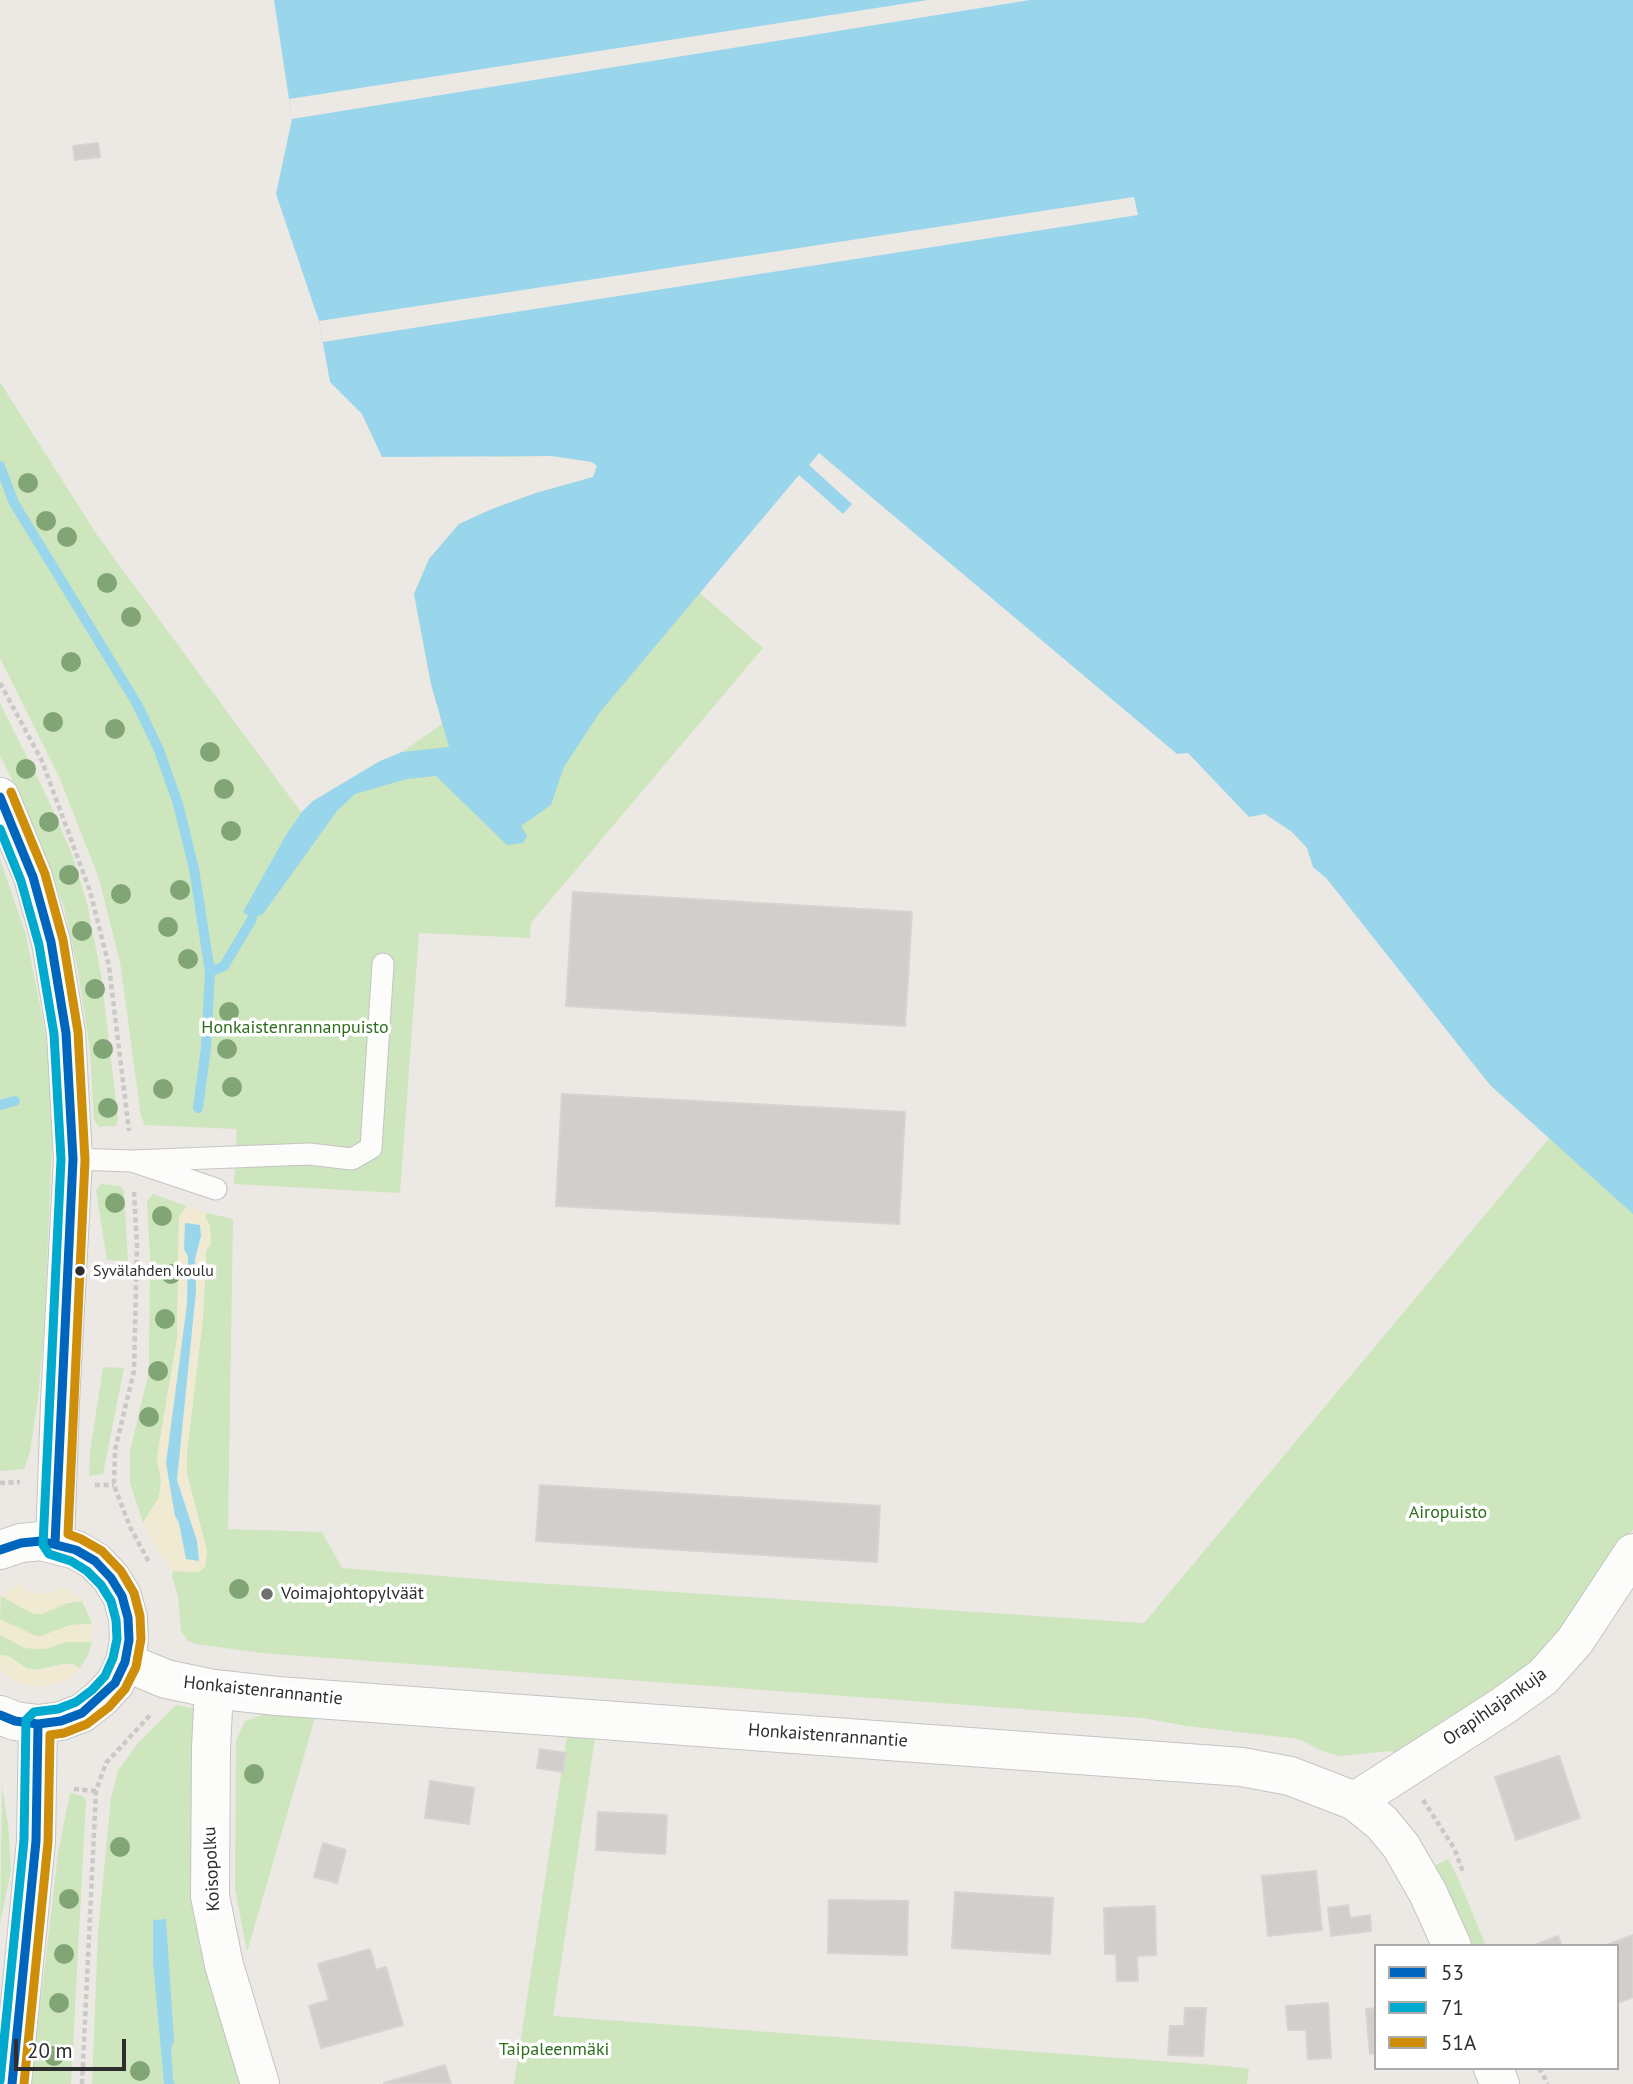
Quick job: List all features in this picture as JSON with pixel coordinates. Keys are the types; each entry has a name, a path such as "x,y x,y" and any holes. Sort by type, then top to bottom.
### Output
{"street":[{"path":"0,797 33,877 51,942 66,1032 74,1159 55,1543"},
{"path":"0,1550 22,1543 41,1541 76,1550 95,1561 111,1578 122,1596 129,1629 125,1662 115,1683 82,1713 61,1721 38,1724 15,1721 0,1715"},
{"name":"Orapihlajankuja","path":"1355,1801 1503,1706 1543,1677 1575,1641 1633,1553"},
{"name":"Honkaistenrannantie","path":"125,1662 166,1679 214,1689 304,1698 1242,1767 1290,1776 1355,1801 1382,1823 1401,1846 1428,1893 1451,1944"},
{"name":"Koisopolku","path":"214,1689 210,1896 224,1965 260,2084"},
{"path":"12,2084 36,1841 38,1724"}],"lane":[{"path":"74,1159 132,1161 309,1154 352,1159 371,1147 383,964"},
{"path":"132,1161 216,1189"}],"path":[{"path":"0,1483 8,1482"}],"green space":[{"name":"Honkaistenrannanpuisto","path":"0,382 97,535 301,812 313,801 380,761 402,752 442,724 431,684 414,594 429,559 459,524 536,493 593,477 597,466 592,462 552,456 490,457 628,421 682,584 700,593 763,648 531,923 530,938 419,933 400,1193 234,1184 237,1129 145,1125 141,1117 120,962 99,879 60,779 0,658"},
{"path":"0,703 48,799 73,857 87,903 101,974 118,1119 116,1126 99,1127 94,1120 90,1051 78,971 64,907 25,806 0,755"},
{"path":"0,859 26,935 46,1036 51,1087 52,1147 44,1331 30,1452 24,1469 0,1471"},
{"name":"Airopuisto","path":"1633,1134 1633,1529 1548,1654 1401,1754 1390,1751 1339,1756 1298,1739 1143,1718 262,1653 196,1644 188,1641 181,1631 173,1571 198,1572 205,1567 207,1551 187,1474 187,1451 203,1317 206,1251 204,1217 207,1213 233,1219 228,1529 322,1532 342,1568 1144,1623 1550,1137"},
{"path":"101,1184 120,1186 124,1191 128,1261 107,1260 96,1190"},
{"path":"153,1194 187,1206 179,1216 177,1339 157,1457 161,1481 159,1498 143,1523 130,1483 130,1451 149,1371 150,1256 147,1201"},
{"path":"103,1367 124,1368 103,1474 89,1476 90,1452"},
{"path":"1,1596 34,1614 82,1601 92,1624 70,1625 45,1636 32,1636 0,1619"},
{"path":"0,1635 25,1648 40,1649 67,1642 92,1642 80,1668 73,1664 63,1664 35,1670 28,1669 8,1656 0,1655"},
{"path":"176,1705 198,1709 244,2084 92,2084 98,1932 111,1798 118,1771 138,1743"},
{"path":"266,1714 315,1718 247,1952 235,1888 236,1741 245,1721"},
{"name":"Taipaleenmäki","path":"567,1736 595,1738 553,2016 1227,2066 1249,2069 1247,2084 514,2084"},
{"path":"2,1786 11,1870 0,1924"},
{"path":"70,1793 83,1796 86,1801 71,2084 31,2084 58,1853"},
{"path":"1448,1859 1485,1944 1469,1944 1434,1866"}],"sand":[{"path":"187,1206 207,1213 205,1217 210,1225 211,1243 206,1251 203,1317 187,1451 187,1474 207,1551 205,1567 198,1572 173,1571 143,1523 159,1497 161,1481 157,1458 177,1339 179,1216","holes":["185,1223 201,1236 195,1259 196,1291 177,1480 182,1499 186,1559 173,1501 171,1420 187,1304 188,1256 184,1249"]},
{"path":"20,1583 35,1594 51,1593 64,1586 82,1601 34,1614 1,1596"},
{"path":"0,1619 38,1637 70,1625 92,1624 92,1642 67,1642 45,1649 25,1648 0,1635"},
{"path":"0,1655 8,1656 28,1669 68,1664 80,1668 59,1683 34,1687 20,1684 0,1670"}],"water":[{"path":"274,0 1633,0 1633,1214 1490,1085 1327,879 1313,867 1307,848 1292,832 1265,814 1249,817 1188,753 1177,754 819,453 809,465 852,504 843,514 799,475 600,712 564,767 551,805 521,826 527,836 523,843 507,845 436,776 407,779 355,794 337,811 263,914 252,919 243,912 286,835 313,801 380,761 402,752 449,747 431,684 414,594 429,559 459,524 536,493 593,477 597,466 592,462 552,456 382,457 362,414 330,382 319,321 276,194 292,119"},
{"path":"185,1223 200,1225 201,1236 195,1259 196,1291 177,1480 197,1541 199,1561 186,1559 166,1463 187,1304 188,1256 184,1249"},
{"path":"166,1919 175,2084 164,2084 153,1961 153,1920"}],"pier":[{"path":"928,0 1030,0 292,119 289,99"},
{"path":"1134,197 1138,215 323,342 319,321"}],"building":[{"path":"98,143 100,157 75,160 73,146"},
{"path":"573,892 912,912 905,1026 566,1006"},
{"path":"562,1094 905,1112 899,1224 556,1206"},
{"path":"540,1485 880,1506 877,1562 536,1541"},
{"path":"540,1749 566,1753 563,1772 537,1768"},
{"path":"1559,1756 1580,1818 1516,1840 1495,1777"},
{"path":"430,1781 474,1788 469,1824 425,1818"},
{"path":"598,1812 667,1815 665,1854 596,1850"},
{"path":"323,1843 346,1850 337,1883 314,1877"},
{"path":"1316,1871 1322,1930 1268,1936 1262,1876"},
{"path":"955,1892 1053,1898 1050,1954 952,1948"},
{"path":"829,1900 908,1901 907,1955 828,1953"},
{"path":"1348,1905 1350,1918 1370,1915 1371,1931 1331,1936 1328,1908"},
{"path":"1155,1906 1156,1955 1137,1956 1138,1981 1117,1981 1116,1954 1105,1954 1104,1908"},
{"path":"1633,1935 1633,1997 1619,2002 1619,1944 1609,1944"},
{"path":"1558,1936 1561,1944 1537,1944"},
{"path":"370,1949 376,1970 386,1967 403,2025 321,2048 309,2006 329,2000 318,1964"},
{"path":"1328,2003 1331,2058 1308,2059 1306,2030 1288,2030 1286,2006"},
{"path":"1185,2008 1206,2008 1203,2056 1168,2055 1170,2026 1184,2026"},
{"path":"1374,2008 1374,2053 1370,2054 1366,2009"},
{"path":"445,2065 451,2084 384,2084 384,2083"}],"waterway":[{"path":"0,466 14,503 137,704 159,750 178,804 194,869 210,972"},
{"path":"198,1108 206,1048 210,972 224,966 252,919"},
{"path":"0,1105 15,1101"}],"transit line":[{"name":"51A","path":"11,792 45,874 63,940 78,1032 85,1160 68,1534 102,1551 121,1571 134,1593 140,1616 141,1639 136,1667 125,1689 109,1707 87,1724 50,1735 48,1842 24,2084"},
{"name":"53","path":"0,797 33,877 51,942 66,1033 73,1159 55,1543"},
{"name":"71","path":"0,829 21,881 39,945 54,1034 61,1159 43,1545 49,1554 71,1561 87,1571 101,1585 111,1601 117,1639 105,1676 92,1690 76,1702 58,1709 34,1712 26,1720 24,1840 0,2081"},
{"name":"53","path":"0,1550 21,1543 41,1541 76,1550 95,1561 111,1578 122,1596 128,1618 129,1640 125,1662 115,1683 82,1713 61,1721 38,1724 15,1721 0,1715"},
{"name":"53","path":"12,2084 36,1841 38,1724"}],"place":[{"name":"Syvälahden koulu","path":"80,1271"},
{"name":"Voimajohtopylväät","path":"267,1594"}]}
